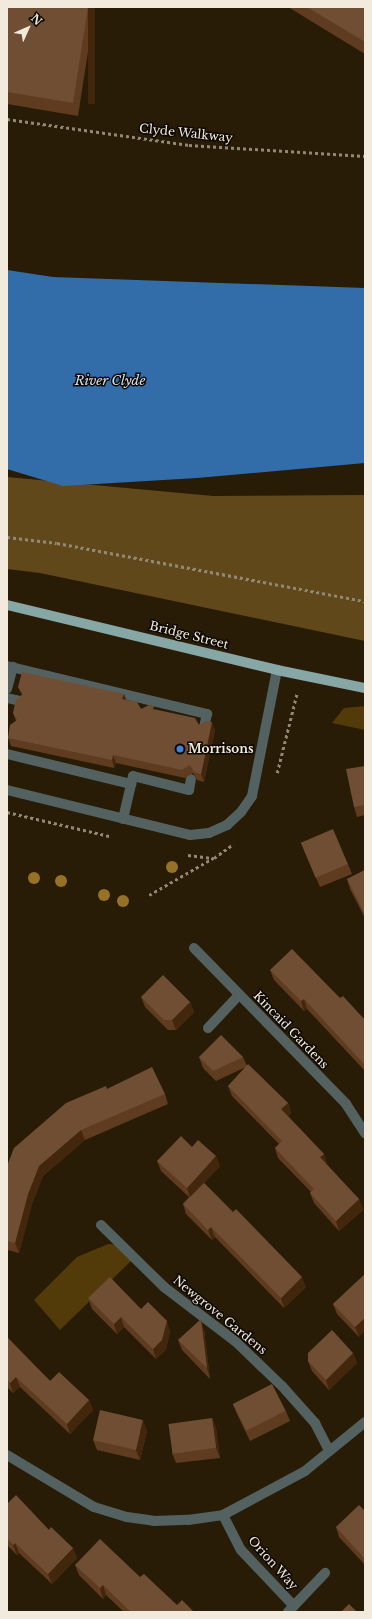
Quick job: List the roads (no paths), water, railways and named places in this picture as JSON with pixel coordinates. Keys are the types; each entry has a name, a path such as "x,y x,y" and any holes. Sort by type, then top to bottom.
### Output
{"main road":[{"name":"Bridge Street","path":"7,605 277,670 365,688"}],"street":[{"path":"7,689 10,666 207,714 204,727"},
{"path":"7,790 190,835 209,833 226,825 241,812 252,796 277,670"},
{"path":"7,698 20,701"},
{"path":"146,711 149,700"},
{"path":"7,754 133,776 188,790 191,779"},
{"path":"123,819 133,776"},
{"name":"Kincaid Gardens","path":"194,948 346,1104 365,1133"},
{"path":"208,1028 239,995"},
{"name":"Newgrove Gardens","path":"101,1225 164,1287 235,1341 282,1386 315,1423 329,1450"},
{"path":"7,1455 94,1507 127,1517 154,1521 224,1514 305,1471 365,1422"},
{"name":"Orion Way","path":"224,1514 241,1550 291,1609"},
{"path":"291,1609 325,1573"}],"water":[{"name":"River Clyde","path":"7,270 53,277 365,288 365,463 197,478 63,486 7,469"}],"place":[{"name":"Morrisons","path":"180,749"}]}
